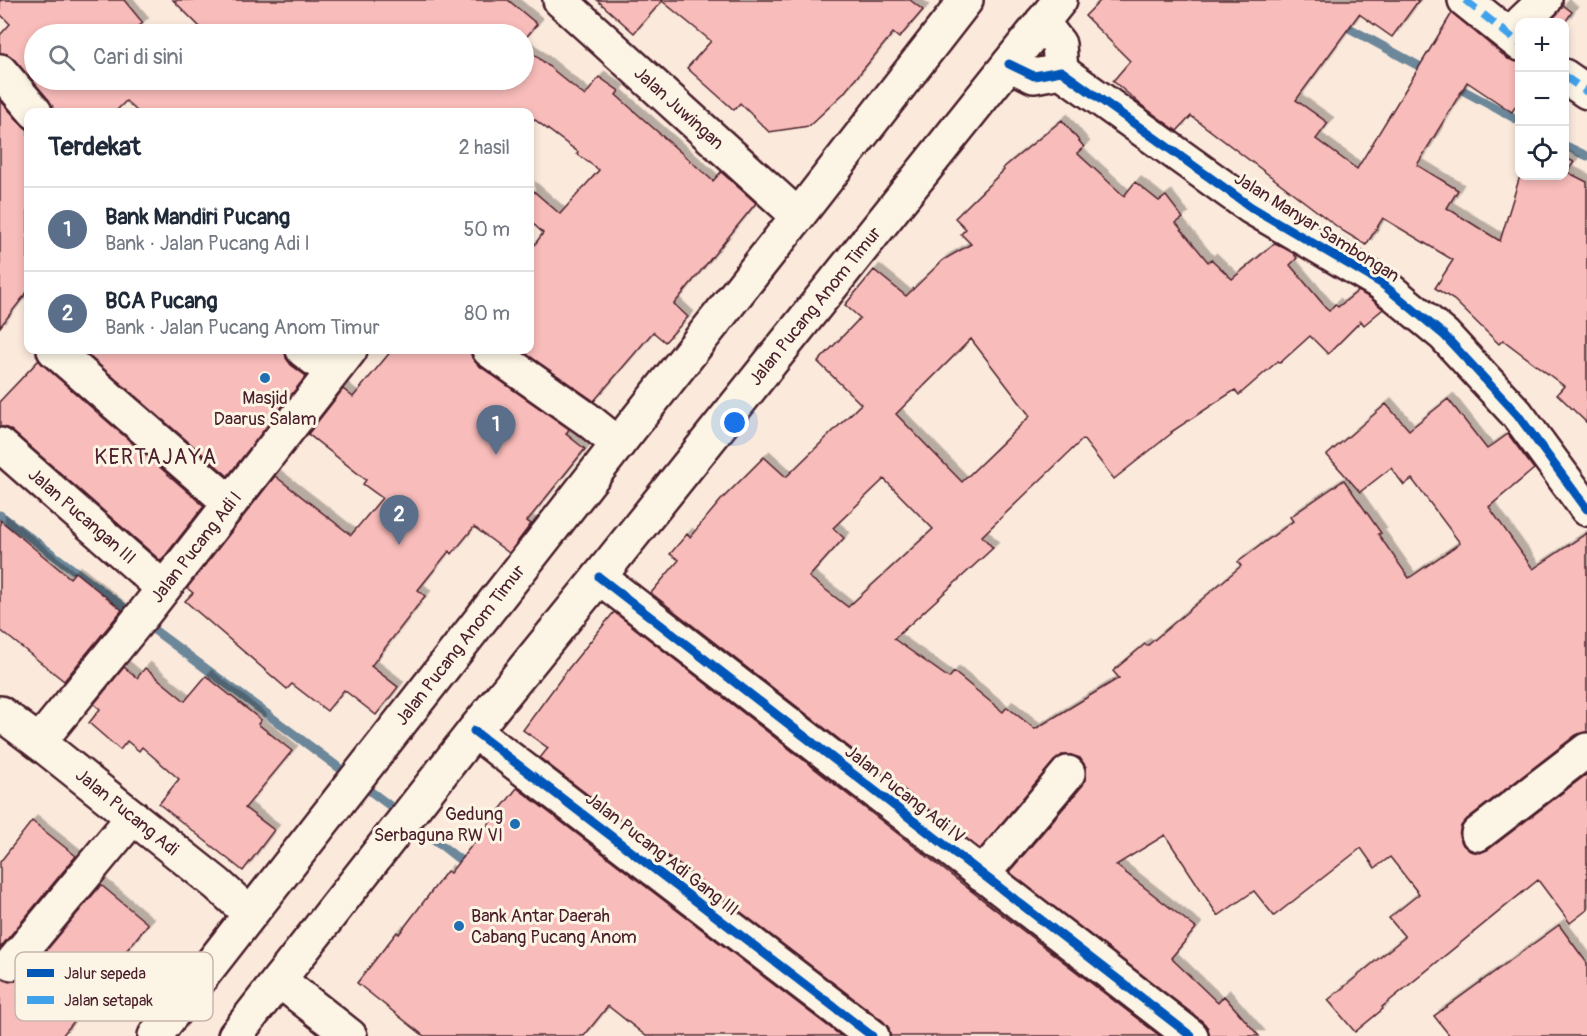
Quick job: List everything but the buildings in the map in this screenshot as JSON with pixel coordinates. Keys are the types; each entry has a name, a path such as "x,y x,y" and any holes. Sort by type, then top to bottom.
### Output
{"street":[{"name":"Jalan Juwingan","path":"560,0 798,216"},
{"name":"Jalan Pucang Anom Timur","path":"213,962 966,0"},
{"path":"1464,0 1515,31"},
{"path":"1529,18 1545,0"},
{"name":"Jalan Pucang Anom Timur","path":"235,1036 474,730 1051,11"},
{"path":"1009,64 1034,76 1061,71 1059,44 1051,11"},
{"path":"0,71 32,108"},
{"name":"Jalan Manyar Sambongan","path":"1061,71 1251,207 1381,283 1444,335 1517,414 1587,510"},
{"path":"1569,79 1587,92"},
{"path":"59,354 230,503"},
{"path":"317,354 341,361"},
{"path":"495,354 587,419 618,444"},
{"name":"Jalan Pucang Adi I","path":"39,742 341,361"},
{"name":"Jalan Pucangan III","path":"0,445 147,608"},
{"name":"Jalan Pucang Adi IV","path":"599,577 1191,1036"},
{"name":"Jalan Pucang Adi","path":"0,713 217,884 250,914"},
{"name":"Jalan Pucang Adi Gang III","path":"474,730 872,1036"},
{"path":"1478,834 1587,750"},
{"path":"982,874 1068,773"},
{"path":"21,952 133,817"},
{"path":"12,963 15,959"},
{"path":"279,980 350,1036"},
{"name":"Jalan Pucang Anom Timur","path":"155,1036 167,1021"}],"waterway":[{"path":"1340,23 1428,71"},
{"path":"1453,85 1515,118"},
{"path":"1569,147 1587,156"},
{"path":"0,515 469,867"}],"marked path":[{"path":"1465,0 1515,40"},
{"path":"1569,79 1587,92"}],"cycle path":[{"path":"1009,64 1034,76 1061,71 1251,207 1381,283 1444,335 1517,414 1587,509"},
{"path":"599,577 1191,1036"},
{"path":"474,731 872,1036"}],"place":[{"name":"Masjid Daarus Salam","path":"265,378"},
{"name":"Bank Mandiri Pucang","path":"496,455"},
{"name":"BCA Pucang","path":"399,545"},
{"name":"Gedung Serbaguna RW VI","path":"515,824"},
{"name":"Bank Antar Daerah Cabang Pucang Anom","path":"459,926"}],"district":[{"name":"KERTAJAYA","path":"156,457"}]}
